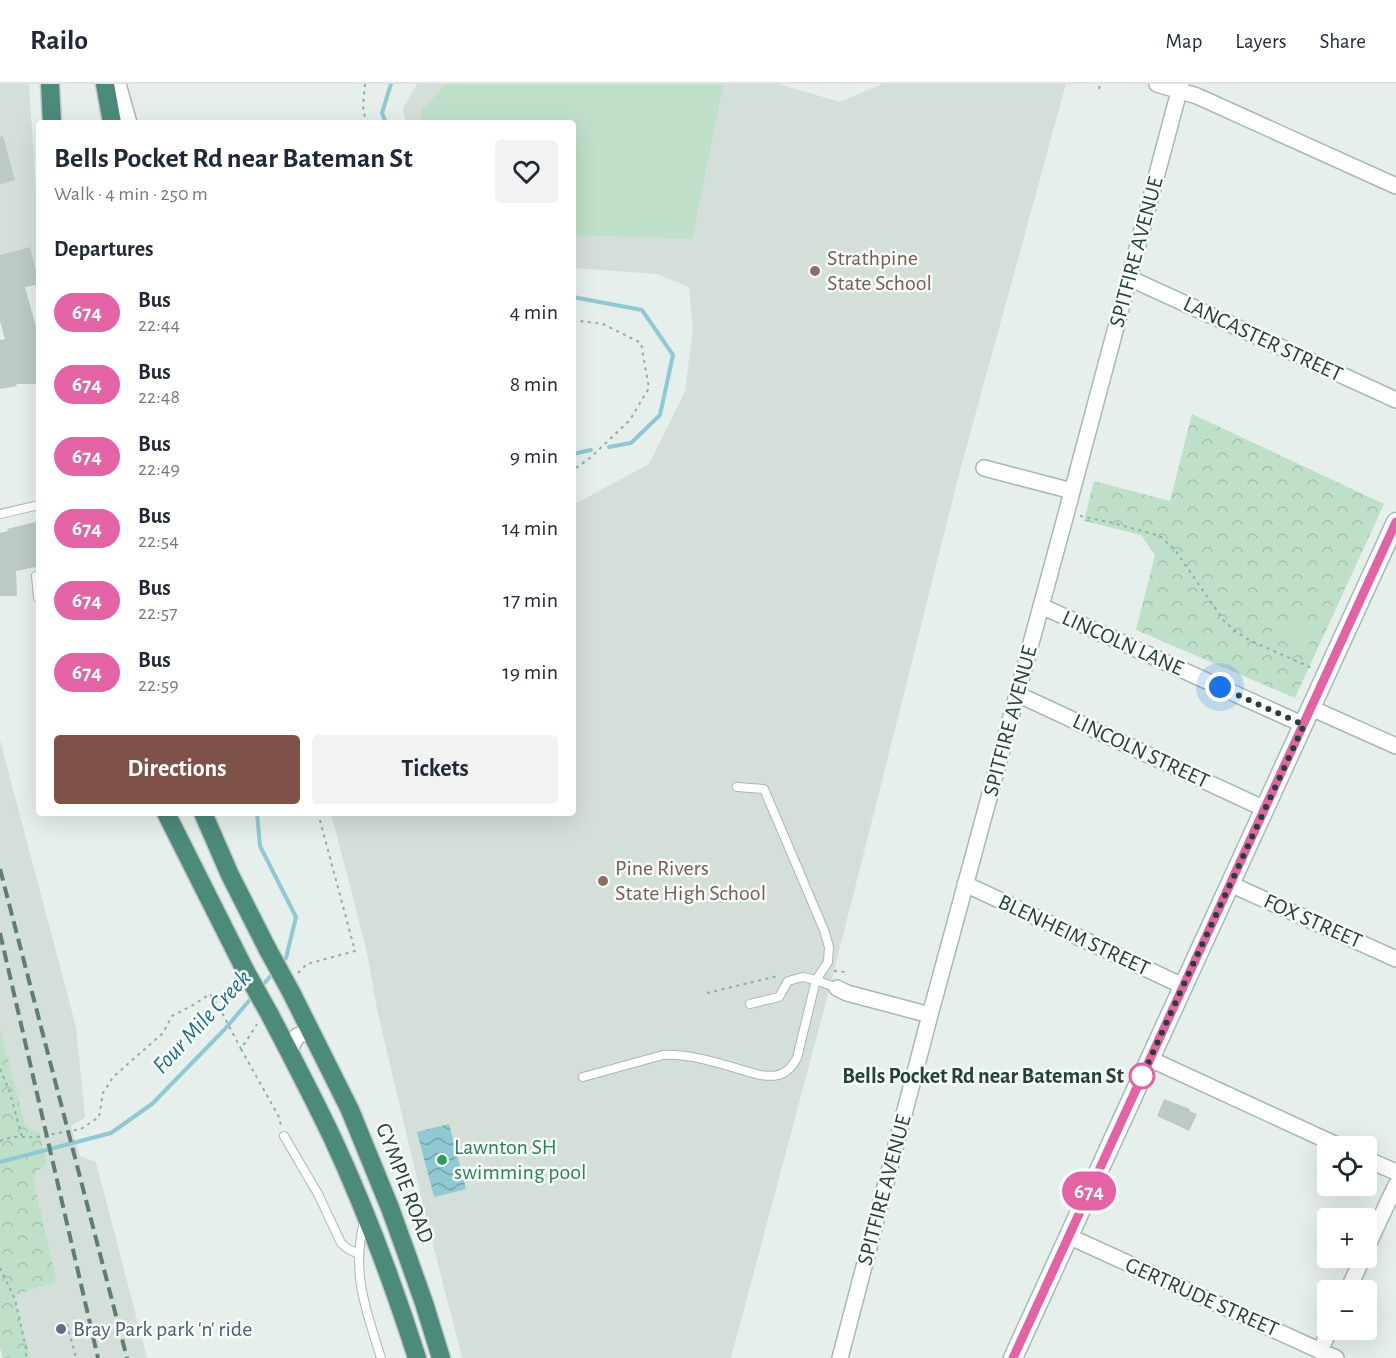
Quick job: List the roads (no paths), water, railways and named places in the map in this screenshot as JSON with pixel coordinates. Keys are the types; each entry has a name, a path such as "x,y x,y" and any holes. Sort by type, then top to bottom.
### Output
{"highway":[{"path":"50,84 52,120"},
{"path":"105,84 111,120"},
{"path":"168,816 246,972 265,1017 289,1052 328,1129 390,1279 417,1358"},
{"name":"GYMPIE ROAD","path":"204,816 230,875 350,1110 390,1208 441,1358"}],"main road":[{"path":"1013,1358 1264,809 1394,532"}],"street":[{"path":"118,84 128,120"},
{"path":"1157,84 1180,87 1396,186"},
{"name":"SPITFIRE AVENUE","path":"840,1358 1180,87"},
{"name":"LANCASTER STREET","path":"1129,278 1396,400"},
{"path":"984,468 1072,492"},
{"name":"LINCOLN LANE","path":"1041,606 1304,725"},
{"name":"LINCOLN STREET","path":"1017,694 1264,809"},
{"path":"1311,708 1396,746"},
{"name":"BLENHEIM STREET","path":"965,884 1183,986"},
{"name":"FOX STREET","path":"1230,884 1396,959"},
{"path":"837,988 847,993 930,1015"},
{"path":"289,1052 297,1036 311,1031"},
{"path":"1150,1059 1317,1136"},
{"path":"1377,1164 1396,1172"},
{"path":"1377,1226 1396,1185"},
{"name":"GERTRUDE STREET","path":"1068,1236 1336,1358"},
{"path":"1320,1351 1325,1340"}],"lane":[{"path":"0,514 36,506"},
{"path":"583,1077 674,1054 769,1076 787,1072 797,1058 816,980 828,962 829,947 824,930 764,789 737,787"},
{"path":"750,1004 779,997 788,981 803,977 837,988"},
{"path":"284,1136 318,1194 341,1243 359,1254"},
{"path":"365,1215 358,1271 360,1286 381,1358"}],"water":[{"name":"Lawnton SH swimming pool","path":"449,1124 466,1189 434,1197 417,1132"}],"waterway":[{"name":"Four Mile Creek","path":"385,120 382,113 391,84"},
{"name":"Four Mile Creek","path":"576,298 642,310 673,355 660,415 631,443 609,447"},
{"name":"Four Mile Creek","path":"576,453 591,450"},
{"name":"Four Mile Creek","path":"257,816 260,846 296,917 286,958 282,962"},
{"name":"Four Mile Creek","path":"261,987 274,972"},
{"name":"Four Mile Creek","path":"0,1162 111,1133 152,1104 224,1030 254,995"}],"railway":[{"path":"0,869 127,1358"},
{"path":"0,933 98,1358"}],"place":[{"name":"Strathpine State School","path":"815,271"},
{"name":"Pine Rivers State High School","path":"603,881"},
{"name":"Bells Pocket Rd near Bateman St","path":"1142,1076"},
{"name":"Lawnton SH swimming pool","path":"442,1160"},
{"name":"Bray Park park 'n' ride","path":"61,1329"}]}
